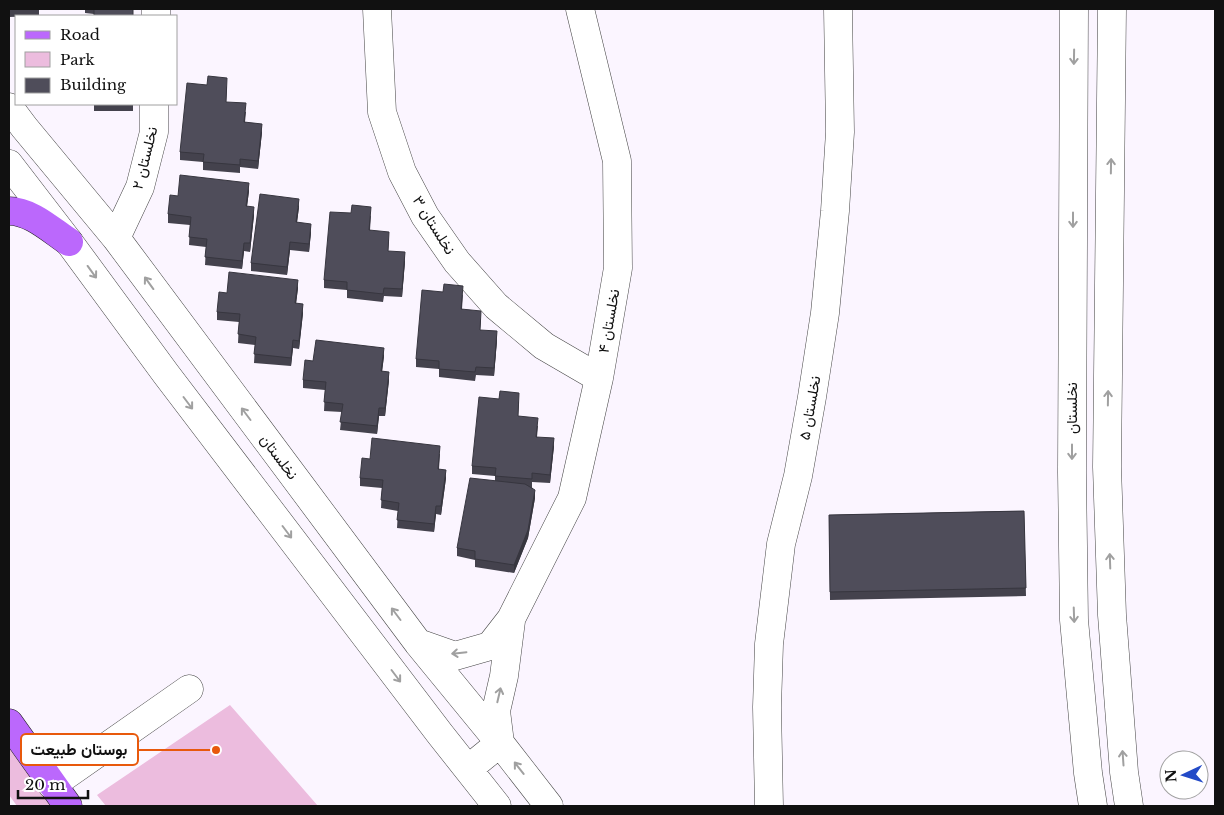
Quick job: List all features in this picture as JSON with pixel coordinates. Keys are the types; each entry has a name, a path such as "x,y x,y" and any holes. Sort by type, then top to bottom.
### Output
{"main road":[{"path":"9,211 33,217 69,242"},
{"path":"9,723 60,796"}],"street":[{"name":"نخلستان ۳","path":"377,9 382,112 402,172 425,216 457,262 496,306 544,346 599,378"},
{"name":"نخلستان ۴","path":"511,620 572,498 599,378 618,268 617,161 580,9"},
{"name":"نخلستان ۵","path":"769,806 767,708 769,644 781,544 798,476 814,388 825,313 836,211 840,132 838,9"},
{"name":"نخلستان","path":"1074,9 1072,453 1074,620 1088,773 1093,806"},
{"path":"1112,9 1107,468 1112,615 1124,772 1129,806"},
{"name":"نخلستان ۲","path":"116,238 140,187 154,132 154,105"},
{"name":"نخلستان","path":"9,107 24,128 116,238 418,643 549,806"},
{"path":"9,164 166,374 497,806"},
{"path":"468,769 500,743 496,711 504,676 511,620"},
{"path":"418,643 455,656 490,646 511,620"},
{"path":"60,796 189,689"}],"green space":[{"path":"230,705 318,806 106,806 97,795"},
{"path":"9,744 51,806 17,806 9,795"}],"building":[{"path":"94,9 133,9 133,15 94,15"},
{"path":"208,76 227,78 226,102 246,103 244,122 262,124 258,161 240,159 240,165 203,162 204,154 180,152 187,83 207,85"},
{"path":"180,175 249,183 246,206 254,207 250,243 244,243 242,261 205,257 207,239 189,237 191,217 168,214 170,195 178,196"},
{"path":"260,194 299,199 296,222 311,224 309,244 290,242 287,267 251,263"},
{"path":"352,205 371,207 369,230 389,232 388,251 405,252 402,289 384,288 383,294 347,290 347,282 324,280 330,212 351,213"},
{"path":"229,272 298,280 295,303 303,304 299,341 293,340 291,358 254,354 256,337 238,334 240,314 217,312 219,292 227,293"},
{"path":"444,284 463,286 461,309 481,311 480,330 497,331 494,368 476,367 475,372 439,369 439,361 416,359 422,290 443,292"},
{"path":"316,340 384,348 381,371 389,372 385,408 379,408 377,426 340,422 343,404 324,402 326,382 303,380 305,360 313,361"},
{"path":"500,391 519,393 518,416 538,418 536,437 554,438 550,475 532,473 532,479 495,476 496,468 472,466 479,397 499,399"},
{"path":"372,438 440,446 438,469 446,470 441,506 436,506 434,524 397,520 399,503 381,500 383,480 360,478 362,458 370,459"},
{"path":"470,478 525,484 535,490 528,530 514,565 475,559 475,551 457,548"},
{"path":"1024,511 1026,588 830,592 829,515"}],"place":[{"name":"بوستان طبیعت","path":"216,750"}]}
